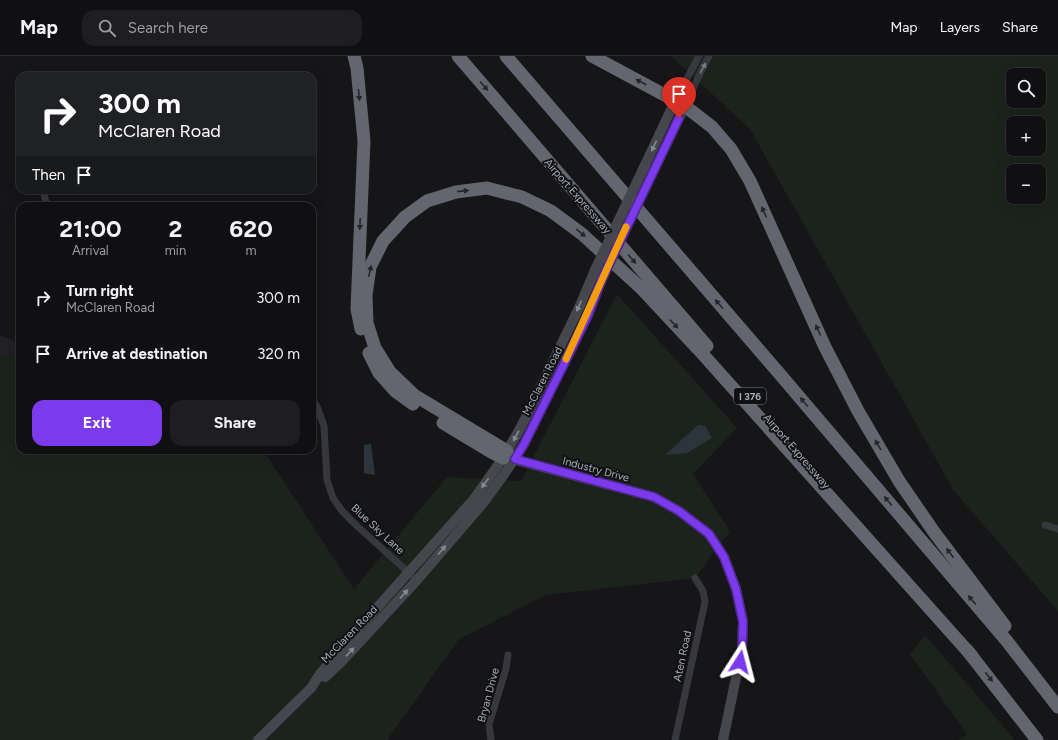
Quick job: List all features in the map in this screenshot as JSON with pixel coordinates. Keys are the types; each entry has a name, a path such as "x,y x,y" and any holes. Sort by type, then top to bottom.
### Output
{"highway":[{"path":"354,56 357,68 364,141 357,309 365,345 379,373 395,391 491,452 508,456"},
{"name":"Airport Expressway","path":"458,56 972,656 1037,740"},
{"path":"506,56 1006,640 1058,707"},
{"path":"592,56 680,103 712,127 731,149 750,181 829,354 858,411 899,482 934,532 1058,696"},
{"path":"508,456 414,395 390,372 375,348 368,323 366,295 370,267 383,241 405,217 427,201 456,192 487,188 522,197 551,211 582,234 642,288 972,656"}],"street":[{"name":"McClaren Road","path":"311,688 320,674 359,628 474,498 508,456 524,444 588,315 602,279 652,174 699,56"},
{"name":"McClaren Road","path":"258,740 311,688 342,661 417,580 484,502 553,363 645,165 680,103 709,56"},
{"name":"Blue Sky Lane","path":"316,405 324,426 327,480 333,498 342,511 356,526 417,580"},
{"name":"Industry Drive","path":"508,456 654,497 679,511 709,534 724,557 736,589 743,622 742,649 723,740"},
{"path":"1044,525 1058,529"},
{"name":"Aten Road","path":"675,740 705,602 703,591 695,578"},
{"name":"Bryan Drive","path":"491,740 489,724 506,669 508,655"}],"shaded area":[{"path":"671,56 1058,56 1058,611 954,491 750,129"},
{"path":"617,294 737,428 693,474 730,531 695,578 546,595 459,639 387,740 0,740 0,359 16,354 16,454 266,454 354,589 447,477 521,481"},
{"path":"0,335 16,342 16,354 0,359"},
{"path":"698,425 705,426 712,438 687,453 665,455"},
{"path":"371,444 375,475 364,473 364,445"},
{"path":"925,635 1015,740 958,740 967,734 910,654"}],"slow traffic":[{"path":"566,359 588,315 602,279 626,227"}],"route":[{"path":"679,118 602,279 588,315 524,444 515,459 654,497 679,511 709,534 724,557 736,589 743,622 740,662"}]}
